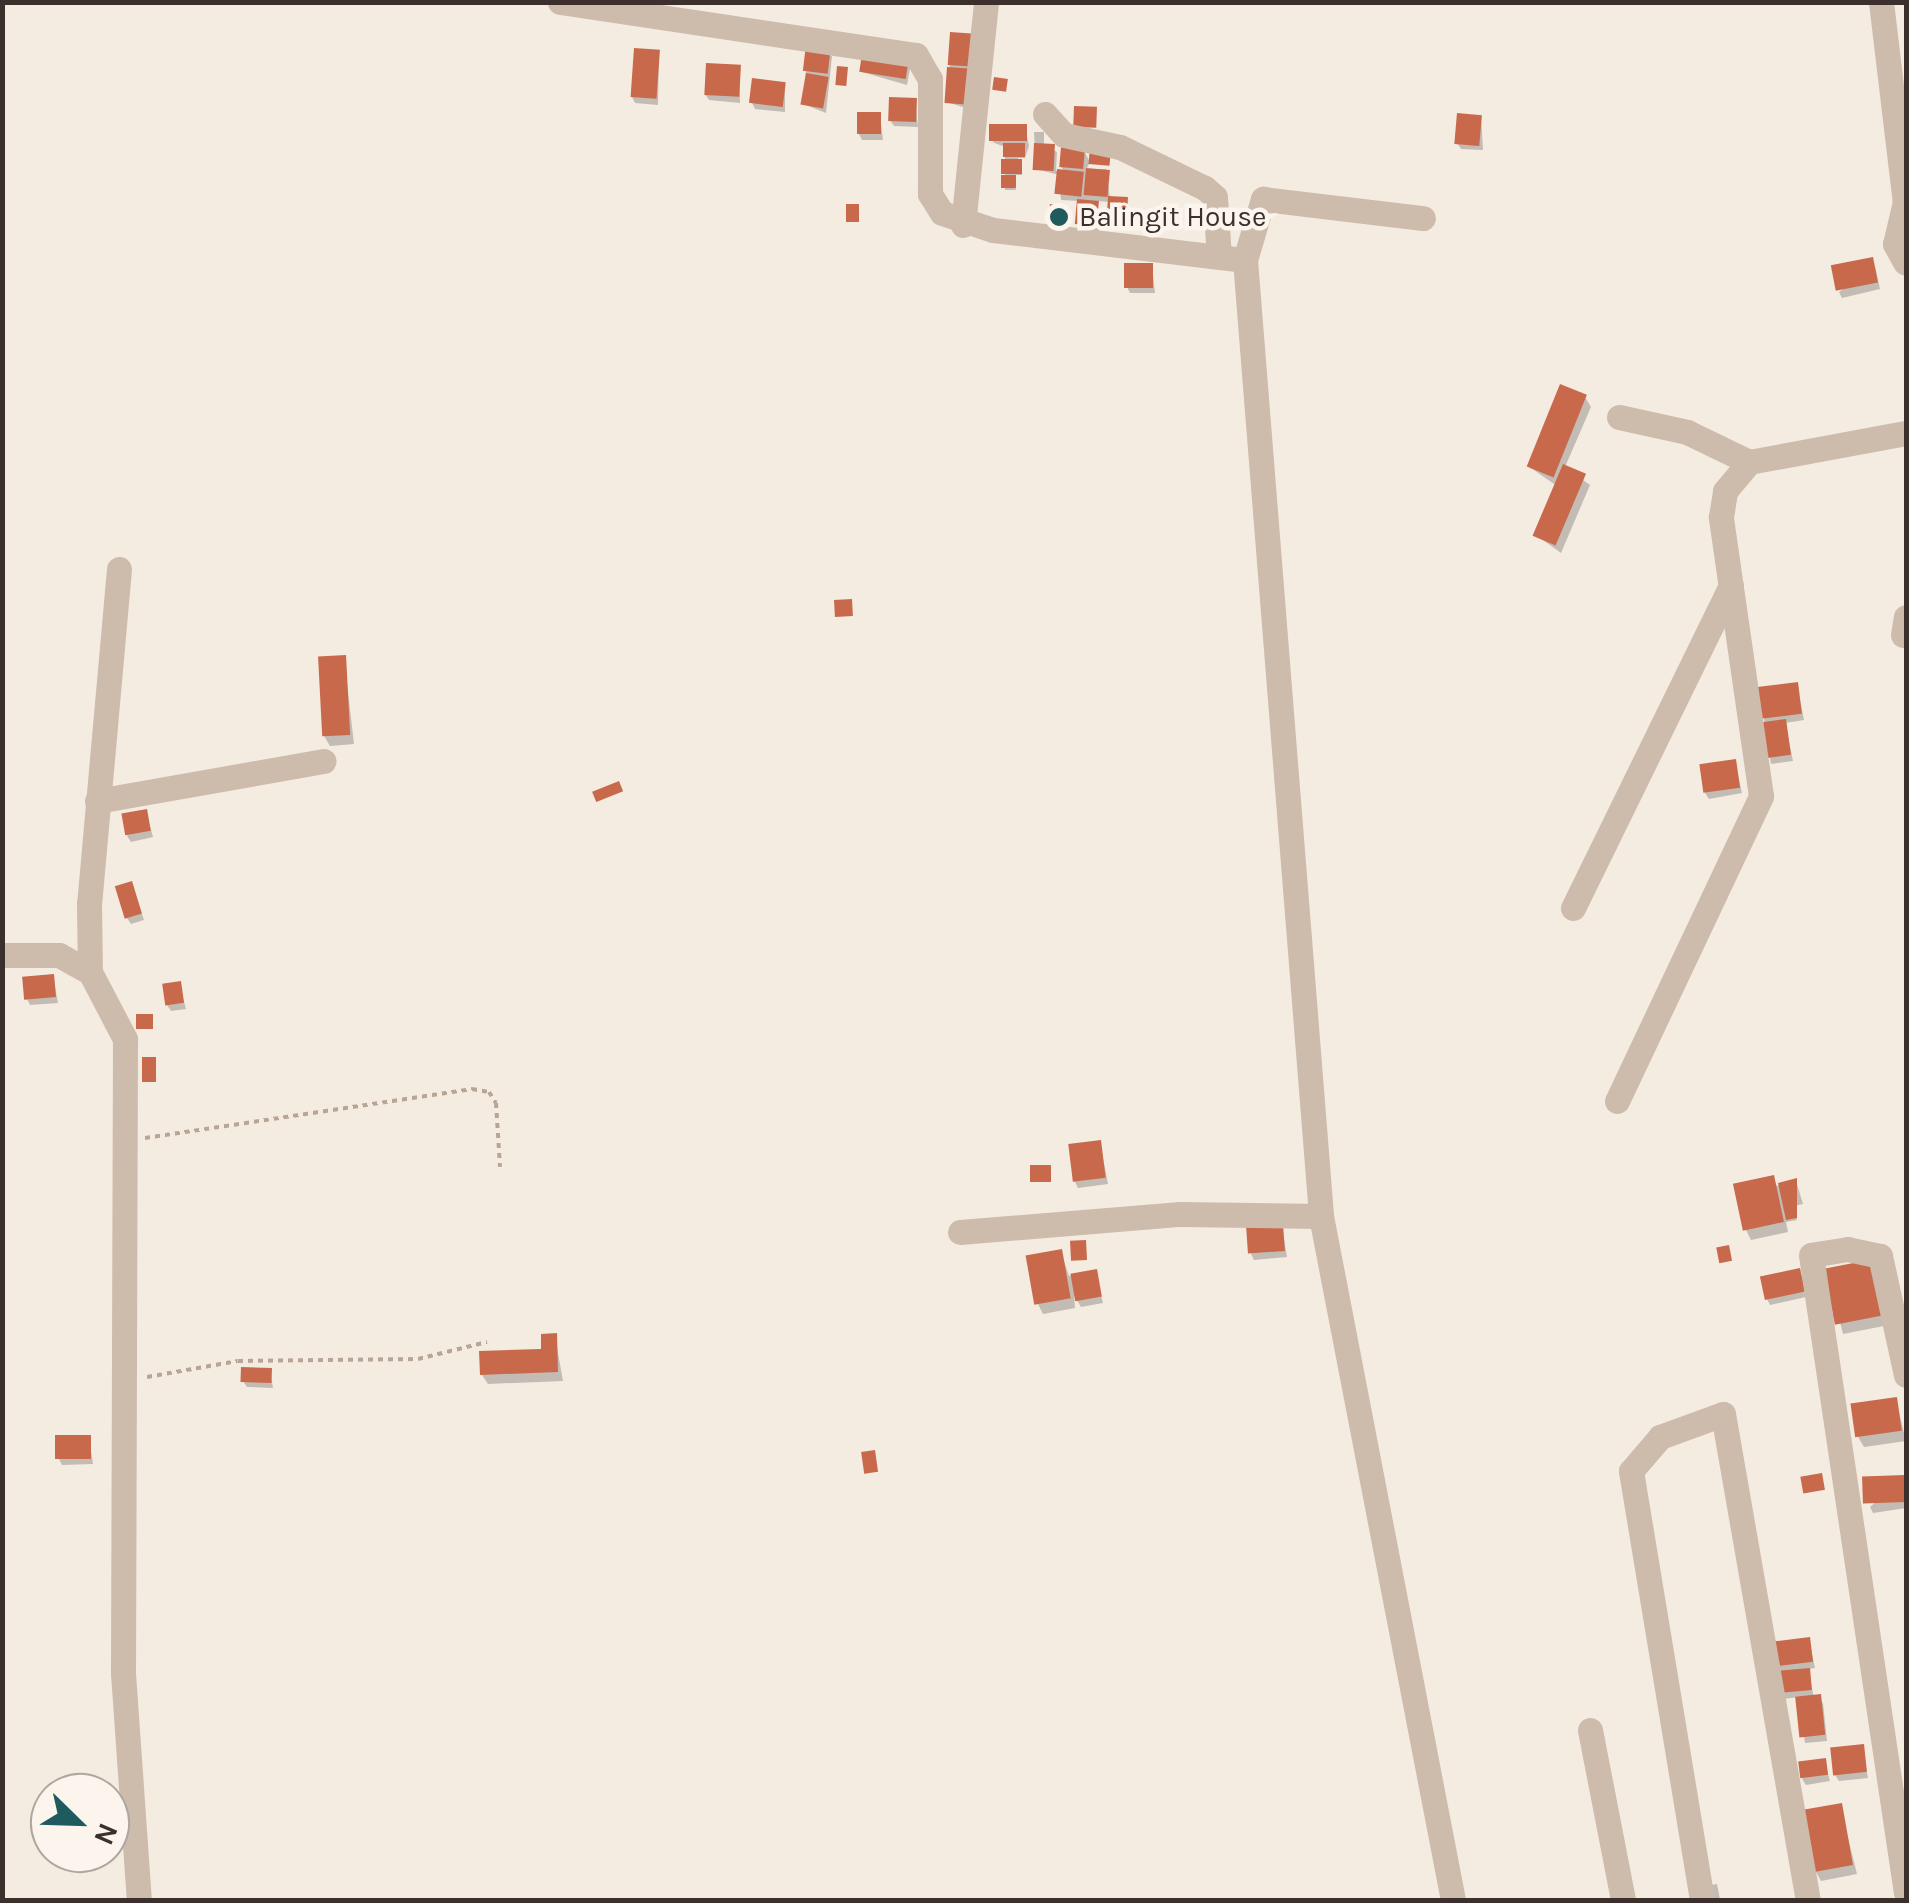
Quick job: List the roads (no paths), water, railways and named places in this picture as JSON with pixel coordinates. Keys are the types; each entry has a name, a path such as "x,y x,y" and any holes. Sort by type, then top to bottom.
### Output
{"street":[{"path":"560,2 676,11 871,46 924,60 930,79 930,194 942,213 963,225 1232,258"},
{"path":"963,225 986,2"},
{"path":"1881,2 1906,202 1895,244 1905,262"},
{"path":"1045,114 1064,135 1120,147 1204,188 1215,197 1232,258 1321,1216 1453,1900"},
{"path":"1232,258 1263,198 1424,218"},
{"path":"1619,417 1687,432 1749,462"},
{"path":"1617,1101 1761,796 1722,502 1734,474 1749,462 1906,433"},
{"path":"119,568 97,802 90,972 124,1040 128,1140 121,1381 123,1673 139,1900"},
{"path":"1573,908 1731,586"},
{"path":"97,802 324,762"},
{"path":"2,955 59,955 90,972"},
{"path":"960,1232 1180,1214 1321,1216"},
{"path":"1906,1375 1880,1256 1848,1249 1808,1258 1906,1893"},
{"path":"1702,1900 1631,1471 1660,1438 1723,1414 1808,1900"},
{"path":"1590,1730 1623,1900"}],"place":[{"name":"Balingit House","path":"1059,217"}]}
